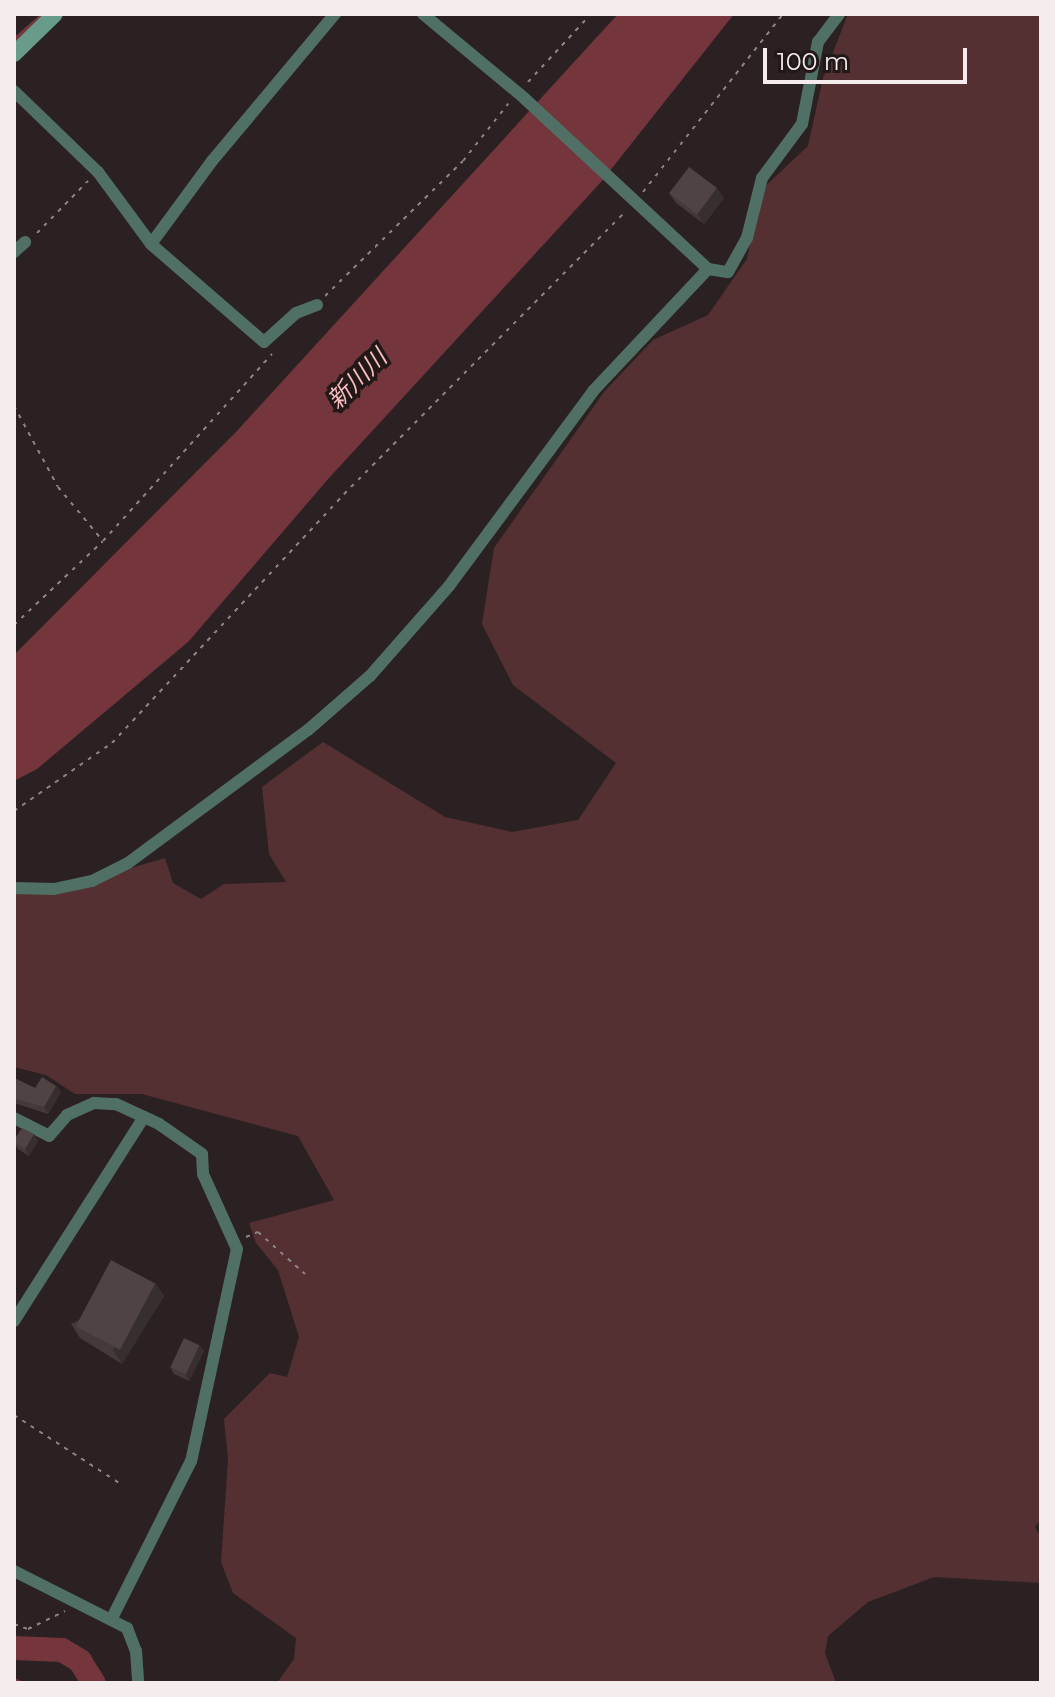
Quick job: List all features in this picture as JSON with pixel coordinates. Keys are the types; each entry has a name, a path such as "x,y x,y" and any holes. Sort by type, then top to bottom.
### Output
{"main road":[{"path":"14,54 55,14"}],"street":[{"path":"151,244 212,161 335,14"},
{"path":"423,14 520,95 708,269 728,272 737,264 762,178 802,124 818,42 839,14"},
{"path":"14,91 98,172 151,244 264,342 296,313 317,305"},
{"path":"14,252 25,242"},
{"path":"14,888 79,883 128,863 308,730 370,676 449,586 594,390 708,269"},
{"path":"14,1118 49,1136 67,1115 94,1103 116,1104 144,1117 202,1154 203,1174 237,1249 191,1461 112,1618"},
{"path":"14,1321 144,1117"},
{"path":"14,1571 127,1628 136,1651 138,1683"}],"path":[{"path":"317,305 463,161 591,14"},
{"path":"14,811 112,743 351,487 636,201 783,14"},
{"path":"25,242 98,172"},
{"path":"14,625 103,541 277,348"},
{"path":"14,406 58,487 103,541"},
{"path":"233,1242 258,1232 305,1274"},
{"path":"14,1415 119,1483"},
{"path":"14,1624 28,1629 52,1621 75,1602"}],"shaded area":[{"path":"848,14 1041,14 1041,1520 1035,1527 1041,1538 1041,1583 934,1577 868,1602 828,1636 825,1653 836,1683 277,1683 294,1659 296,1638 233,1593 221,1562 228,1459 224,1419 270,1373 287,1377 299,1337 278,1270 256,1243 249,1223 334,1200 298,1136 142,1094 75,1094 46,1075 14,1067 14,892 53,891 165,858 173,883 201,899 224,884 286,882 269,854 262,787 323,742 445,817 512,832 578,820 616,763 513,685 482,624 494,548 604,392 653,340 708,315 747,259 760,191 808,146 823,78"}],"water":[{"name":"新川川","path":"618,14 734,14 601,182 329,478 188,642 37,769 14,781 14,655 236,432"}],"building":[{"path":"689,167 717,188 697,214 669,193"},
{"path":"42,1077 56,1086 44,1107 14,1098 14,1078 35,1088"},
{"path":"22,1128 34,1134 25,1149 14,1142"},
{"path":"111,1260 155,1283 120,1350 76,1326"},
{"path":"184,1338 199,1345 186,1374 170,1367"}],"waterway":[{"path":"14,40 42,16"},
{"path":"14,1648 62,1650 80,1661 94,1683"},
{"path":"14,1680 21,1683"}]}
